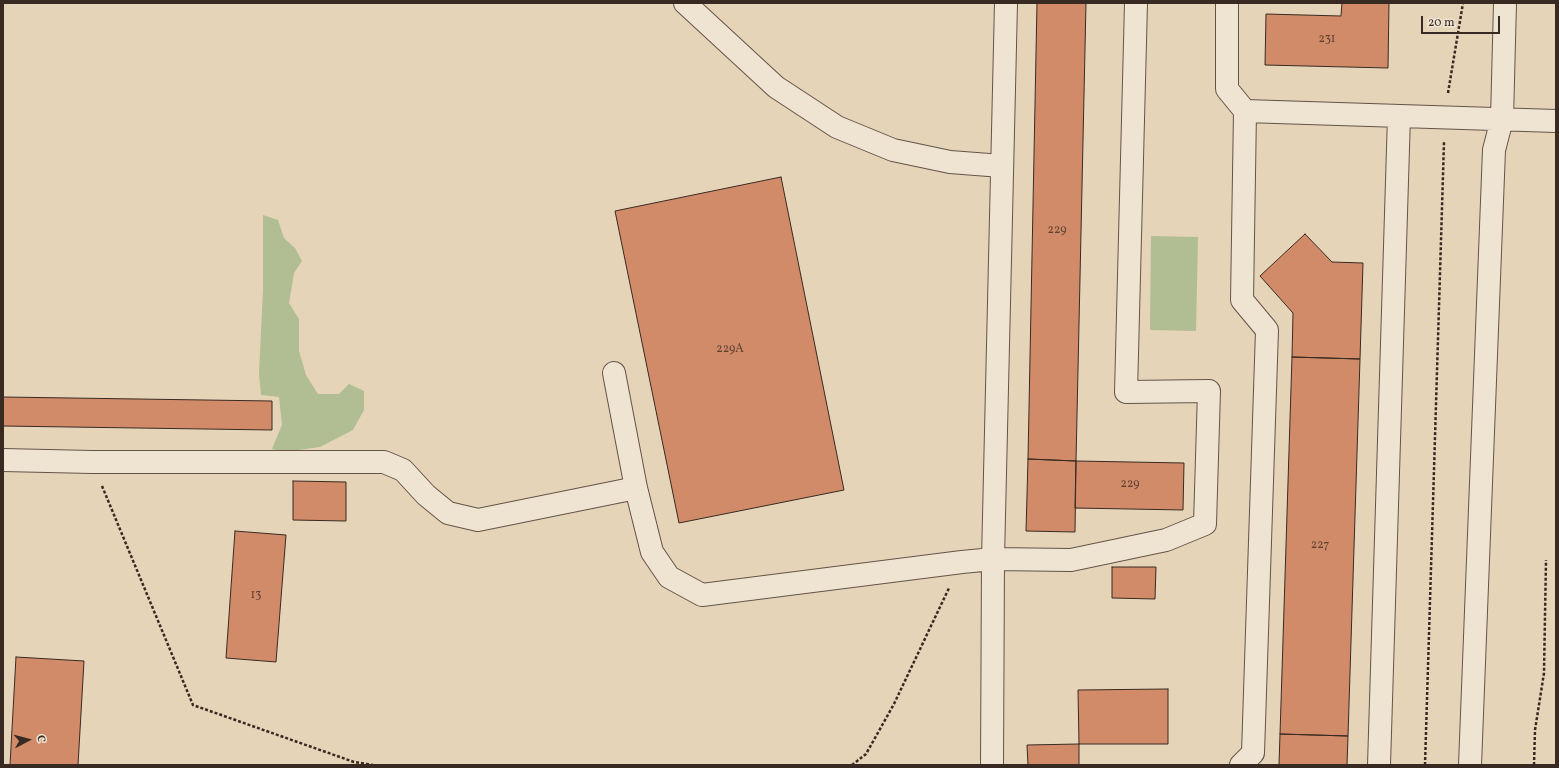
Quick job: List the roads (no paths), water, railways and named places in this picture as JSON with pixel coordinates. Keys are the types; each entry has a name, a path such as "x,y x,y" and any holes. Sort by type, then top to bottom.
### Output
{"lane":[{"path":"685,3 776,86 837,127 893,150 950,162 1002,166"},
{"path":"992,765 993,559 1006,3"},
{"path":"614,373 636,488 652,552 669,577 702,595 993,559 1071,560 1166,540 1205,524 1209,391 1126,392 1136,3"},
{"path":"1227,3 1227,89 1245,111 1242,300 1267,330 1252,752 1241,765"},
{"path":"1470,765 1494,150 1502,119 1505,3"},
{"path":"1245,111 1556,121"},
{"path":"1379,765 1398,116"},
{"path":"3,460 92,462 384,462 403,470 426,494 448,513 478,520 636,488"}]}
